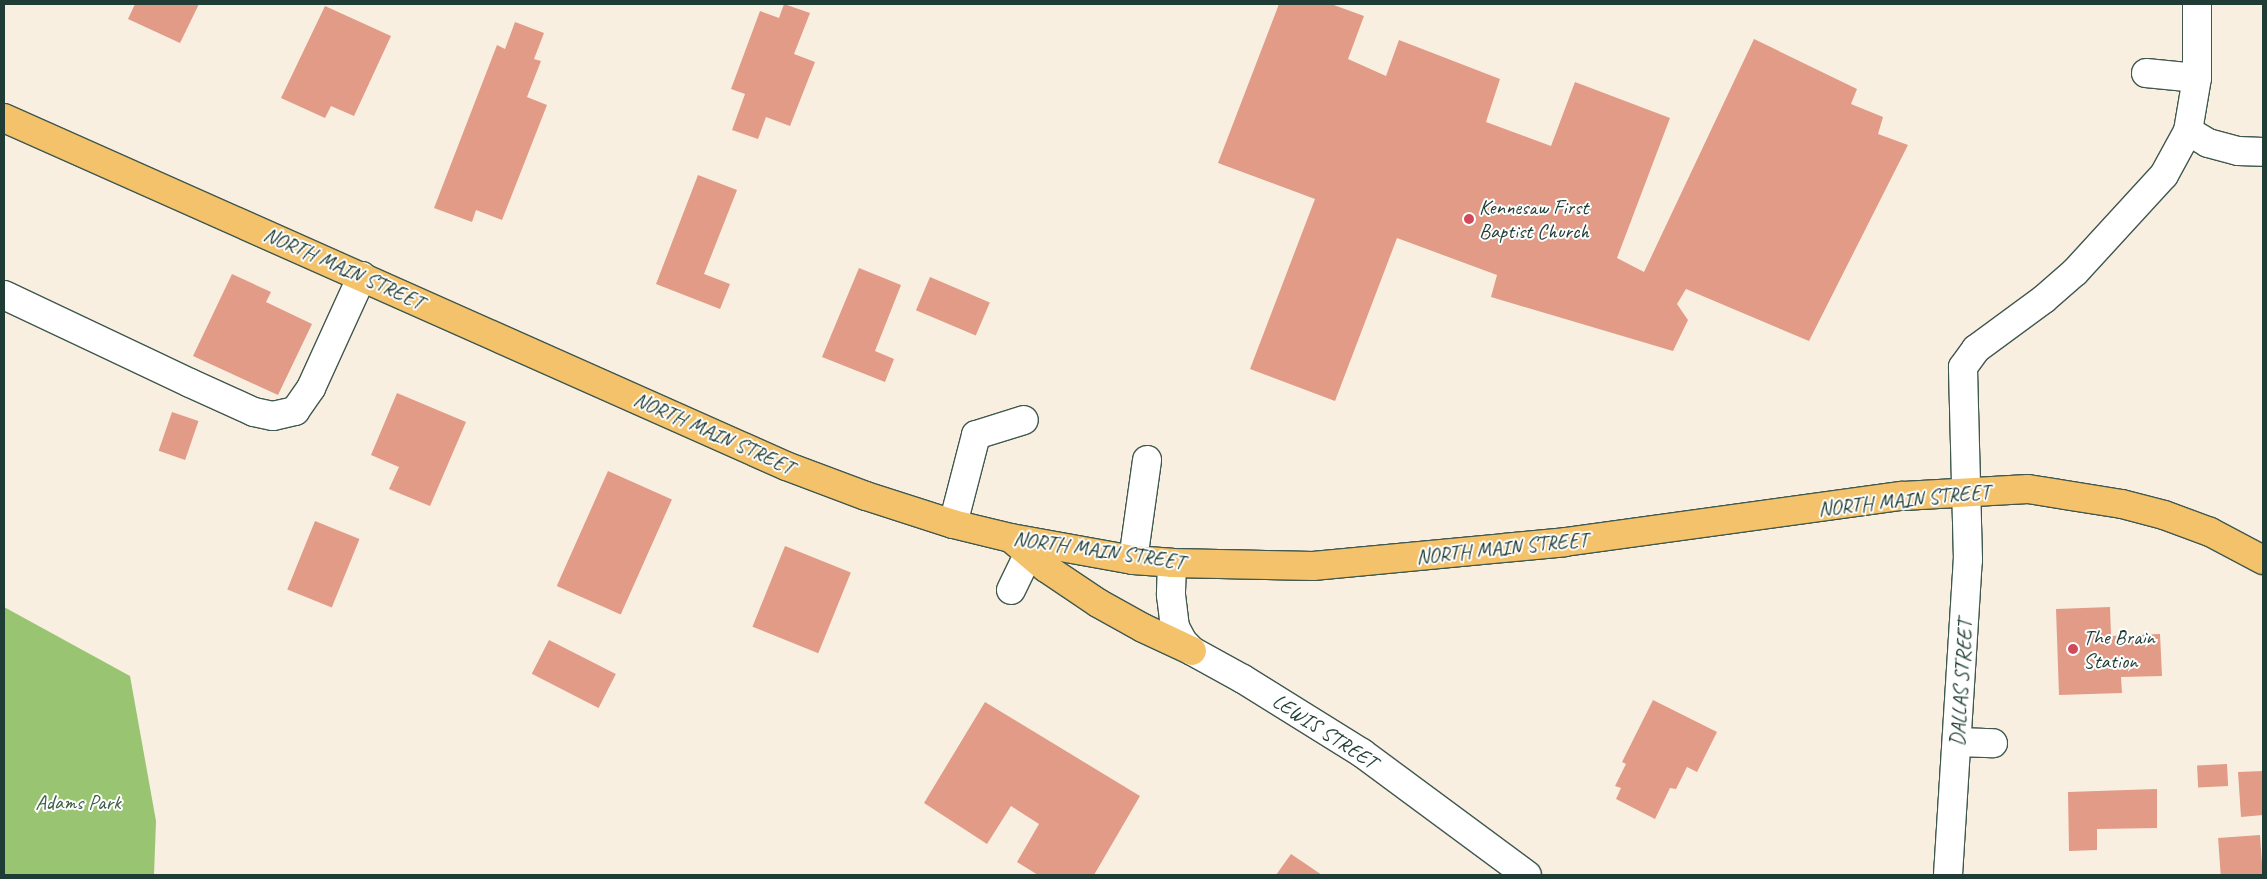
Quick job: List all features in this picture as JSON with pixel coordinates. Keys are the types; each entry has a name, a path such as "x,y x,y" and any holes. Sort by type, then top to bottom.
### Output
{"main road":[{"name":"NORTH MAIN STREET","path":"4,118 786,466 866,496 1020,546 1172,563 1239,566 1322,566 1564,542 1903,496 2028,489 2122,504 2164,515 2210,532 2263,560"},
{"path":"1020,546 1046,568 1098,603 1143,628 1192,651"}],"street":[{"name":"DALLAS STREET","path":"1948,875 1968,560 1968,491 1963,367 1976,349 2044,299 2075,272 2164,176 2188,131 2197,78 2197,4"},
{"path":"2146,72 2197,78"},
{"path":"2188,131 2208,143 2238,152 2263,152"},
{"path":"4,295 198,387 254,412 273,416 295,411 311,388 362,276"},
{"path":"953,524 976,435 1024,420"},
{"path":"1133,560 1147,460"},
{"path":"1011,590 1020,546"},
{"name":"LEWIS STREET","path":"1172,563 1171,595 1175,626 1183,642 1192,651 1243,679 1362,754 1527,875"},
{"path":"1957,742 1993,743"}],"green space":[{"name":"Adams Park","path":"4,607 130,676 156,821 154,875 4,875"}],"building":[{"path":"135,4 199,4 180,43 128,19"},
{"path":"784,4 810,13 794,54 815,62 790,126 766,117 758,139 732,130 745,94 731,89 760,11 779,18"},
{"name":"Kennesaw First Baptist Church","path":"1279,4 1331,4 1364,16 1348,59 1386,76 1399,40 1500,79 1486,122 1551,146 1575,82 1670,118 1617,258 1644,272 1754,39 1857,89 1851,104 1883,117 1878,134 1908,145 1809,341 1686,289 1677,304 1688,320 1673,351 1491,297 1497,275 1397,238 1335,401 1250,369 1315,199 1218,163"},
{"path":"325,6 391,36 354,116 331,106 325,118 281,98"},
{"path":"515,22 544,33 534,59 541,61 527,97 547,105 502,220 476,210 472,222 434,208 497,45 505,49"},
{"path":"698,175 737,190 704,274 730,284 720,309 656,284"},
{"path":"859,268 901,285 875,351 894,359 885,382 822,357"},
{"path":"232,274 271,292 266,302 312,324 278,395 193,356"},
{"path":"930,277 990,302 976,336 916,310"},
{"path":"397,393 466,422 430,506 389,489 399,467 371,455"},
{"path":"172,412 198,421 185,460 159,451"},
{"path":"608,471 672,499 621,615 557,586"},
{"path":"315,521 360,539 332,608 287,590"},
{"path":"785,546 851,573 818,653 752,627"},
{"path":"2110,607 2111,636 2160,634 2162,676 2121,677 2122,693 2059,695 2056,609"},
{"path":"549,640 616,674 599,708 532,674"},
{"path":"1653,700 1717,732 1697,772 1687,767 1676,789 1670,788 1655,819 1616,799 1621,788 1615,786 1626,764 1622,762"},
{"path":"985,702 1140,796 1094,875 1038,875 1017,862 1039,824 1011,806 987,844 924,803"},
{"path":"2227,764 2228,786 2198,788 2197,766"},
{"path":"2263,771 2263,815 2241,817 2238,772"},
{"path":"2157,789 2157,828 2097,829 2097,850 2069,851 2068,792"},
{"path":"2260,835 2263,875 2221,875 2218,838"},
{"path":"1291,854 1322,875 1276,875"}],"place":[{"name":"Kennesaw First Baptist Church","path":"1469,219"},
{"name":"The Brain Station","path":"2073,649"}]}
